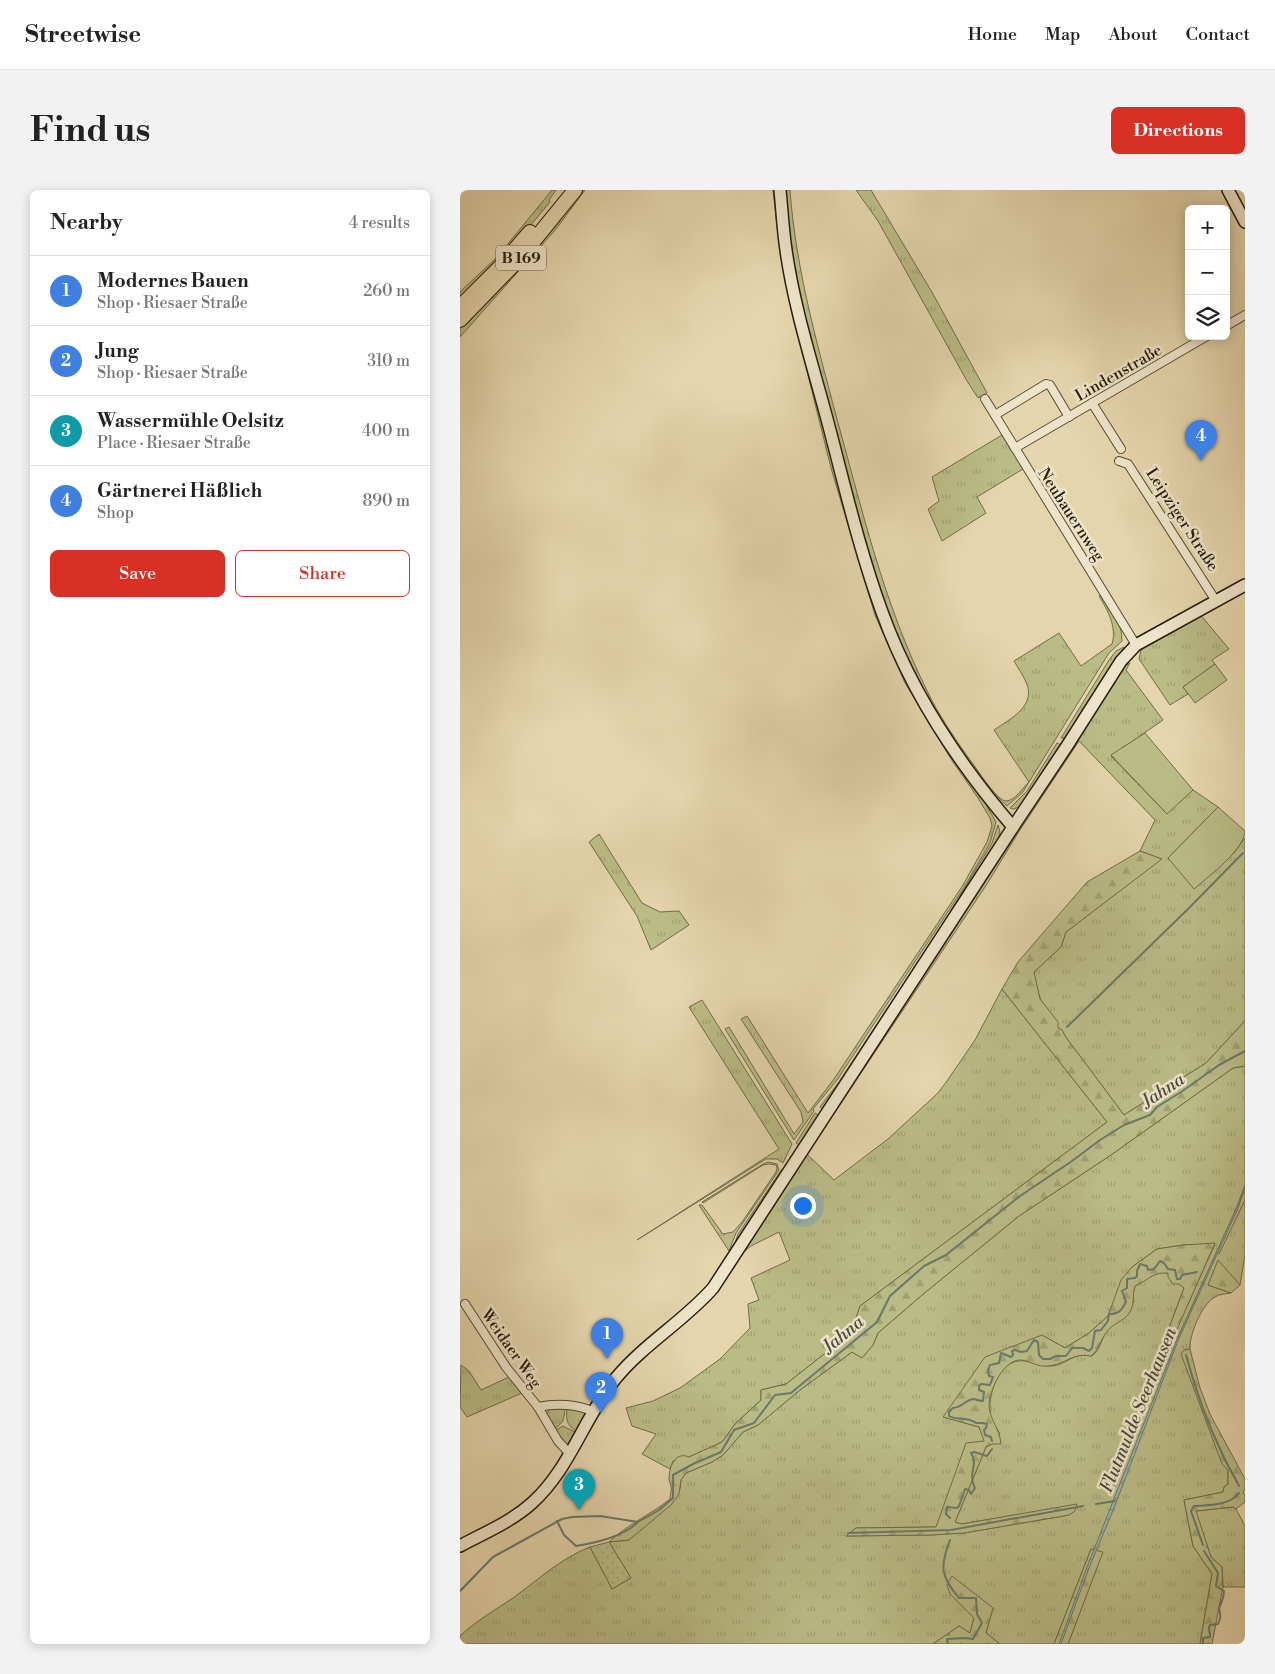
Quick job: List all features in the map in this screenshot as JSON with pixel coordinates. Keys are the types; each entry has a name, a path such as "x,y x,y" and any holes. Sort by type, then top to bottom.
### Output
{"highway":[{"name":"B 169","path":"460,307 499,268 563,190"},
{"name":"B 169","path":"460,320 519,259 575,190"}],"main road":[{"path":"780,190 786,251 797,308 859,540 882,612 912,679 930,711 985,794 1013,827"},
{"path":"1228,190 1245,222"},
{"path":"460,1546 517,1515 543,1492 570,1454 616,1378 631,1362 710,1292 1121,661 1136,644 1245,585"}],"street":[{"path":"1230,324 1245,315"},
{"name":"Lindenstraße","path":"1015,448 1200,340"},
{"name":"Lindenstraße","path":"995,415 1046,384 1050,385 1069,417"},
{"name":"Neubauernweg","path":"985,399 1136,644"},
{"path":"1092,403 1121,450"},
{"name":"Leipziger Straße","path":"1119,461 1128,464 1216,600"},
{"name":"Weidaer Weg","path":"465,1304 506,1367 538,1407 558,1441 570,1454"},
{"name":"Weidaer Weg","path":"538,1407 578,1406 594,1412"}],"green space":[{"path":"552,190 556,190 549,200 550,202 525,232 460,301 460,292 497,257"},
{"path":"581,190 585,190 556,229 460,337 460,327"},
{"path":"773,190 776,190 779,223 879,614 996,822 990,843 965,886 837,1080 813,1109 814,1111 794,1140 725,1029 729,1027 794,1134 803,1122 801,1112 741,1019 747,1016 808,1113 834,1079 963,885 987,842 992,826 990,818 978,798 951,759 905,683 875,615 831,468 792,311 780,253"},
{"path":"784,190 790,190 797,251 824,371 869,537 892,607 919,675 936,708 955,739 990,787 999,797 1006,801 1016,796 1029,782 1023,792 1007,806 985,785 933,710 896,636 871,569 811,350 794,276"},
{"path":"856,190 871,190 933,294 987,393 978,398 967,381 878,221"},
{"path":"1002,435 1023,469 977,497 986,513 942,541 928,509 939,501 932,477"},
{"path":"1103,594 1118,622 1122,641 1109,653 1029,782 994,730 1020,711 1028,698 1026,682 1014,661 1059,633 1081,666 1112,644 1112,625 1099,596"},
{"path":"1199,613 1229,649 1212,660 1215,664 1183,687 1188,694 1170,705 1139,659 1141,650"},
{"path":"1124,647 1068,738 1061,738 1109,660 1116,651"},
{"path":"1130,663 1126,670 1163,720 1111,756 1166,813 1193,790 1218,807 1168,858 1234,853 1245,838 1245,1021 1206,1063 1124,1115 1062,1030 1057,1028 1054,1019 1040,997 1034,972 1061,947 1066,932 1161,859 1140,851 1155,820 1079,741 1018,833 987,884 807,1154 806,1152 1114,681 1124,667"},
{"path":"1215,664 1227,680 1195,703 1183,687"},
{"path":"1145,733 1193,790 1167,814 1111,755"},
{"path":"1057,743 1061,745 1021,806 1014,809 1010,808 1027,791"},
{"path":"1218,807 1245,831 1243,838 1233,854 1194,889 1168,858"},
{"path":"998,825 1000,832 998,840 953,914 950,912 992,843"},
{"path":"599,834 642,903 660,912 679,911 689,925 651,950 637,916 589,842"},
{"path":"1140,851 1162,859 1066,932 1061,947 1034,972 1040,999 1058,1022 1058,1028 1062,1030 1124,1115 1206,1063 1245,1021 1245,1066 1233,1068 1111,1155 1019,1216 878,1333 873,1345 862,1358 852,1352 800,1390 758,1425 743,1432 723,1455 686,1473 681,1480 679,1494 671,1505 629,1540 609,1542 670,1499 669,1474 677,1458 680,1456 689,1457 722,1442 736,1423 761,1400 761,1390 786,1384 851,1333 860,1306 1107,1122 1002,989 1018,962 1087,882"},
{"path":"948,916 951,918 824,1111 820,1107 839,1082"},
{"path":"1002,989 1107,1122 860,1306 851,1333 786,1384 761,1390 761,1400 736,1423 722,1442 689,1457 673,1461 670,1469 642,1454 656,1434 632,1426 626,1408 653,1401 680,1388 720,1359 750,1328 748,1304 759,1300 751,1278 790,1260 779,1232 745,1251 742,1248 807,1154 834,1180 888,1139 938,1093 975,1040"},
{"path":"702,1000 792,1144 783,1163 777,1159 766,1159 637,1240 779,1149 689,1007"},
{"path":"1245,1066 1245,1185 1237,1207 1178,1337 1217,1253 1219,1253 1245,1200 1245,1255 1240,1285 1218,1261 1208,1285 1231,1293 1217,1296 1205,1306 1194,1328 1190,1349 1184,1350 1228,1470 1228,1484 1224,1487 1224,1492 1184,1500 1193,1546 1212,1574 1200,1644 1068,1644 1102,1553 1091,1549 1054,1644 1000,1644 986,1633 993,1608 950,1594 974,1618 970,1633 959,1626 933,1644 460,1644 460,1636 472,1625 513,1598 559,1563 590,1547 612,1589 631,1578 609,1542 629,1540 680,1489 681,1480 686,1473 723,1455 743,1432 758,1425 800,1390 852,1352 862,1358 873,1345 878,1333 1019,1216 1111,1155 1233,1068","holes":["1215,1244 1174,1335 1169,1328 1184,1288 1169,1274 1160,1273 1135,1286 1134,1302 1106,1332 1097,1351 1092,1356 1075,1357 1052,1366 1018,1361 1010,1364 998,1376 991,1394 990,1413 992,1421 1000,1434 992,1444 986,1447 955,1522 961,1524 1077,1505 1069,1515 964,1533 847,1536 856,1528 936,1527 985,1441 979,1427 944,1417 1042,1335 1065,1348 1089,1333 1108,1316 1132,1267 1157,1249 1183,1245"]},
{"path":"815,1113 820,1116 802,1145 799,1145 796,1143"},
{"path":"768,1162 777,1164 779,1170 736,1233 729,1251 699,1205 702,1205 723,1234 733,1232 776,1172 776,1165 763,1165 702,1202 763,1164"},
{"path":"782,1169 784,1170 737,1243 735,1243 738,1234"},
{"path":"1245,1188 1245,1200 1219,1254 1217,1253"},
{"path":"1215,1243 1174,1336 1169,1328 1184,1288 1179,1284 1173,1284 1168,1277 1168,1273 1158,1274 1135,1286 1130,1312 1108,1330 1091,1356 1074,1357 1047,1366 1040,1366 1021,1360 1015,1361 1009,1364 995,1383 989,1409 1001,1444 992,1444 986,1447 955,1522 962,1524 1077,1504 1075,1511 1069,1515 964,1533 846,1536 856,1528 936,1527 966,1443 984,1441 979,1427 943,1417 985,1357 1042,1335 1065,1348 1089,1333 1108,1316 1121,1280 1132,1267 1157,1249"},
{"path":"1218,1260 1240,1285 1231,1293 1208,1285"},
{"path":"1190,1349 1200,1388 1210,1414 1245,1479 1243,1493 1245,1495 1245,1502 1236,1509 1233,1507 1196,1511 1211,1557 1222,1567 1223,1587 1212,1644 1200,1644 1212,1574 1193,1546 1184,1500 1223,1492 1224,1487 1228,1484 1228,1470 1222,1464 1181,1354 1184,1350"},
{"path":"461,1365 469,1371 481,1390 509,1377 522,1393 467,1417 460,1407"},
{"path":"550,1408 565,1408 563,1420 555,1428 547,1414"},
{"path":"567,1408 581,1410 585,1414 576,1431 567,1421"},
{"path":"563,1426 575,1432 568,1445 564,1444 556,1430"},
{"path":"1233,1507 1245,1526 1245,1587 1223,1587 1222,1567 1211,1557 1195,1511"},
{"path":"609,1542 631,1578 612,1589 590,1547"},
{"path":"1091,1549 1103,1552 1068,1644 1054,1644"},
{"path":"952,1576 993,1608 986,1633 1000,1644 933,1644 959,1626 970,1633 974,1618 950,1594 947,1585"}],"water":[{"path":"1245,1185 1238,1208 1179,1338 1061,1644 1059,1644 1087,1567 1178,1337 1237,1207"}],"waterway":[{"path":"1067,1027 1243,853"},
{"name":"Jahna","path":"460,1591 493,1557 562,1519 600,1516 638,1522 659,1510 673,1498 673,1475 721,1452 734,1430 754,1423 775,1395 791,1393 877,1322 890,1296 924,1266 946,1255 1020,1196 1100,1140 1124,1125 1150,1115 1157,1107 1219,1065 1245,1051"},
{"path":"992,1441 991,1437 985,1435 984,1430 987,1424 952,1417 949,1416 949,1412 971,1399 983,1401 984,1392 979,1390 979,1386 981,1384 990,1385 993,1377 989,1376 988,1370 990,1365 999,1363 1001,1353 1011,1357 1013,1355 1012,1351 1027,1351 1034,1340 1038,1342 1039,1355 1043,1359 1066,1356 1072,1348 1083,1348 1089,1351 1092,1348 1095,1331 1101,1330 1108,1321 1109,1314 1117,1313 1126,1302 1122,1291 1127,1288 1127,1279 1137,1276 1140,1264 1147,1266 1148,1270 1154,1269 1160,1261 1168,1269 1175,1270 1177,1279 1180,1279 1182,1275 1197,1272"},
{"path":"1186,1355 1210,1428 1239,1486"},
{"path":"950,1518 946,1514 947,1507 957,1508 965,1489 969,1490 971,1494 975,1488 972,1478 974,1462 971,1453 974,1452 987,1456 992,1449"},
{"path":"1203,1545 1191,1511 1194,1506 1224,1503 1239,1493"},
{"name":"Flutmulde Seerhausen","path":"1096,1504 1115,1501"},
{"path":"848,1533 951,1530 1083,1506"},
{"path":"557,1521 564,1535 576,1546 617,1535 637,1523"},
{"path":"948,1644 947,1639 973,1639 982,1623 977,1614 976,1598 959,1598 945,1577 943,1564 950,1540"},
{"path":"1203,1644 1203,1638 1210,1637 1210,1625 1218,1624 1219,1622 1219,1609 1224,1591 1216,1586 1218,1573 1204,1551"}],"place":[{"name":"Gärtnerei Häßlich","path":"1201,461"},
{"name":"Modernes Bauen","path":"607,1359"},
{"name":"Jung","path":"601,1413"},
{"name":"Wassermühle Oelsitz","path":"579,1510"}]}
